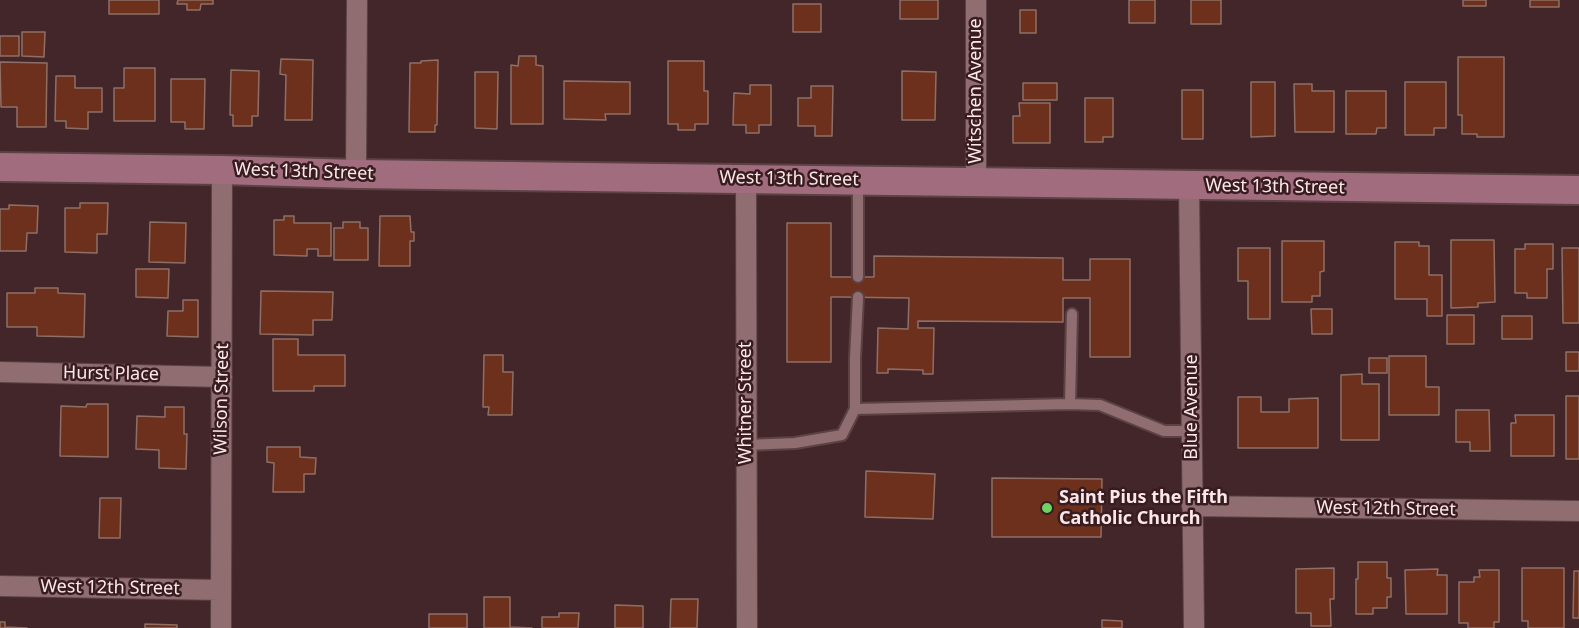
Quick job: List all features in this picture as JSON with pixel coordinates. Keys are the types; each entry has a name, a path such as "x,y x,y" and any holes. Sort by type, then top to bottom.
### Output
{"street":[{"path":"356,174 357,0"},
{"name":"Witschen Avenue","path":"976,0 976,183"},
{"name":"West 13th Street","path":"0,167 356,174 1579,190"},
{"name":"Wilson Street","path":"221,628 222,170"},
{"name":"Whitner Street","path":"746,179 747,628"},
{"name":"Blue Avenue","path":"1190,186 1194,628"},
{"name":"Hurst Place","path":"0,372 222,377"},
{"name":"West 12th Street","path":"1192,506 1579,511"},
{"name":"West 12th Street","path":"0,586 220,590"}],"lane":[{"path":"858,181 858,277"},
{"path":"746,445 795,443 842,435 855,409 858,297"},
{"path":"1070,404 1072,314"},
{"path":"855,409 1100,405 1164,431 1192,431"}],"building":[{"path":"109,0 159,0 159,14 109,14"},
{"path":"178,0 213,0 213,4 201,4 200,10 187,10 187,4 177,4"},
{"path":"900,0 938,0 938,19 900,19"},
{"path":"1129,0 1155,0 1155,23 1129,23"},
{"path":"1191,0 1221,0 1221,24 1191,24"},
{"path":"1463,0 1486,0 1486,6 1463,6"},
{"path":"1530,0 1559,0 1559,7 1530,7"},
{"path":"793,4 821,4 821,32 793,32"},
{"path":"1020,10 1036,10 1036,33 1020,33"},
{"path":"22,32 45,32 44,57 22,56"},
{"path":"0,36 19,36 19,56 0,56"},
{"path":"519,56 536,56 536,65 543,66 543,124 511,124 511,65 518,66"},
{"path":"1458,57 1504,57 1504,137 1477,137 1477,134 1462,134 1462,115 1458,115"},
{"path":"281,59 313,60 312,120 285,120 286,75 280,74"},
{"path":"438,60 435,132 409,132 410,63"},
{"path":"668,61 704,61 704,91 708,91 708,124 695,124 695,130 678,130 678,124 668,124"},
{"path":"0,62 47,63 46,127 17,127 17,107 1,107"},
{"path":"124,68 155,68 155,121 114,121 114,88 124,88"},
{"path":"231,70 259,71 258,116 252,116 252,126 233,126 233,115 230,115"},
{"path":"902,71 936,72 935,120 902,120"},
{"path":"475,72 498,72 497,129 475,128"},
{"path":"56,76 75,76 75,88 102,88 102,112 88,112 88,129 66,128 66,121 55,121"},
{"path":"171,79 205,79 204,129 185,129 185,122 171,122"},
{"path":"564,81 630,82 630,114 605,114 606,120 564,119"},
{"path":"1251,82 1275,82 1275,136 1251,137"},
{"path":"1405,82 1446,82 1446,128 1434,128 1434,135 1405,135"},
{"path":"1023,83 1057,83 1057,100 1023,100"},
{"path":"1294,84 1312,84 1312,91 1334,91 1334,132 1295,132"},
{"path":"750,85 771,85 771,125 759,125 759,133 746,133 746,125 733,125 734,93 750,94"},
{"path":"811,86 833,86 832,136 815,136 815,126 798,126 798,98 811,98"},
{"path":"1182,90 1203,90 1203,139 1182,139"},
{"path":"1346,91 1386,91 1386,128 1377,128 1376,134 1346,134"},
{"path":"1085,98 1113,98 1113,137 1103,137 1103,142 1085,142"},
{"path":"1019,103 1050,103 1050,143 1013,143 1013,116 1020,116"},
{"path":"80,203 108,203 107,234 97,234 97,253 65,252 65,208 80,208"},
{"path":"9,205 38,206 37,233 27,233 26,251 0,251 0,209 9,209"},
{"path":"284,216 294,216 294,223 331,223 331,256 318,256 318,249 307,249 307,256 274,255 274,220 284,220"},
{"path":"380,216 410,216 414,241 410,241 410,266 379,266"},
{"path":"150,222 186,223 185,263 149,262"},
{"path":"343,222 360,222 360,228 368,228 368,260 334,260 334,228 343,228"},
{"path":"787,223 831,223 831,277 874,277 874,256 1063,258 1063,280 1090,280 1090,259 1130,259 1130,357 1090,357 1090,298 1063,298 1063,322 918,321 918,328 934,328 933,374 923,374 923,370 888,369 888,373 877,373 878,328 908,329 909,298 831,297 831,362 787,362"},
{"path":"1451,240 1494,240 1495,302 1478,303 1478,307 1451,308"},
{"path":"1282,241 1324,241 1324,271 1320,272 1320,296 1312,296 1312,302 1282,302"},
{"path":"1395,242 1419,242 1419,246 1429,246 1429,275 1442,275 1442,316 1427,316 1427,299 1395,299"},
{"path":"1525,244 1553,244 1553,269 1547,269 1547,298 1527,298 1527,293 1515,293 1515,249 1525,249"},
{"path":"1238,248 1270,248 1270,319 1248,319 1248,281 1238,281"},
{"path":"1562,248 1579,248 1579,323 1563,323"},
{"path":"136,269 169,269 168,298 136,297"},
{"path":"35,288 58,288 58,293 85,294 84,337 37,336 37,327 7,327 7,293 35,293"},
{"path":"261,291 333,292 332,320 313,320 313,335 260,334"},
{"path":"183,300 198,300 198,337 167,336 168,311 183,311"},
{"path":"1311,309 1332,309 1332,334 1312,334"},
{"path":"1447,315 1474,315 1474,344 1447,344"},
{"path":"1502,316 1532,316 1532,339 1502,339"},
{"path":"273,339 298,339 298,355 345,355 345,386 314,386 314,391 273,391"},
{"path":"1566,352 1579,352 1579,371 1566,371"},
{"path":"484,355 503,355 503,372 513,372 512,415 488,415 489,407 483,407"},
{"path":"1389,356 1426,356 1426,387 1439,387 1439,415 1389,415"},
{"path":"1369,358 1387,358 1387,373 1369,373"},
{"path":"1362,374 1362,384 1379,384 1379,440 1341,440 1341,375"},
{"path":"1566,396 1579,396 1579,459 1566,459"},
{"path":"1238,397 1261,397 1261,412 1289,412 1289,399 1318,398 1318,448 1238,448"},
{"path":"87,404 108,404 108,457 60,456 61,406 86,407"},
{"path":"165,407 184,407 184,434 187,434 186,469 159,468 159,450 136,449 137,416 165,417"},
{"path":"1456,410 1489,410 1490,451 1470,451 1470,442 1456,442"},
{"path":"1515,415 1554,415 1554,456 1511,456 1511,423 1516,423"},
{"path":"267,447 300,447 300,457 316,458 315,474 304,474 304,492 273,492 274,463 267,462"},
{"path":"866,471 935,474 933,519 865,517"},
{"name":"Saint Pius the Fifth Catholic Church","path":"992,478 1102,479 1101,537 992,537"},
{"path":"100,498 121,498 120,538 99,538"},
{"path":"1358,562 1387,562 1387,578 1391,578 1391,597 1387,597 1387,608 1373,608 1373,614 1356,614"},
{"path":"1334,568 1334,599 1330,599 1331,626 1311,626 1311,613 1296,613 1296,569"},
{"path":"1522,568 1564,568 1564,628 1528,628 1528,621 1522,621"},
{"path":"1438,569 1437,575 1447,575 1447,614 1406,614 1405,570"},
{"path":"1479,570 1499,570 1499,622 1494,622 1494,628 1468,628 1468,623 1459,623 1459,582 1474,582 1474,577 1480,577"},
{"path":"1574,571 1579,571 1579,618 1573,618"},
{"path":"484,597 510,597 510,627 532,628 484,628"},
{"path":"671,599 698,599 697,628 670,628"},
{"path":"615,605 643,606 643,628 615,628"},
{"path":"559,613 579,613 578,628 542,628 542,617 559,617"},
{"path":"429,614 467,614 467,628 429,628"},
{"path":"1102,620 1122,621 1122,628 1102,628"},
{"path":"0,622 5,622 5,627 27,628 0,628"},
{"path":"145,624 177,625 177,628 145,628"}],"place":[{"name":"Saint Pius the Fifth Catholic Church","path":"1047,508"}]}
